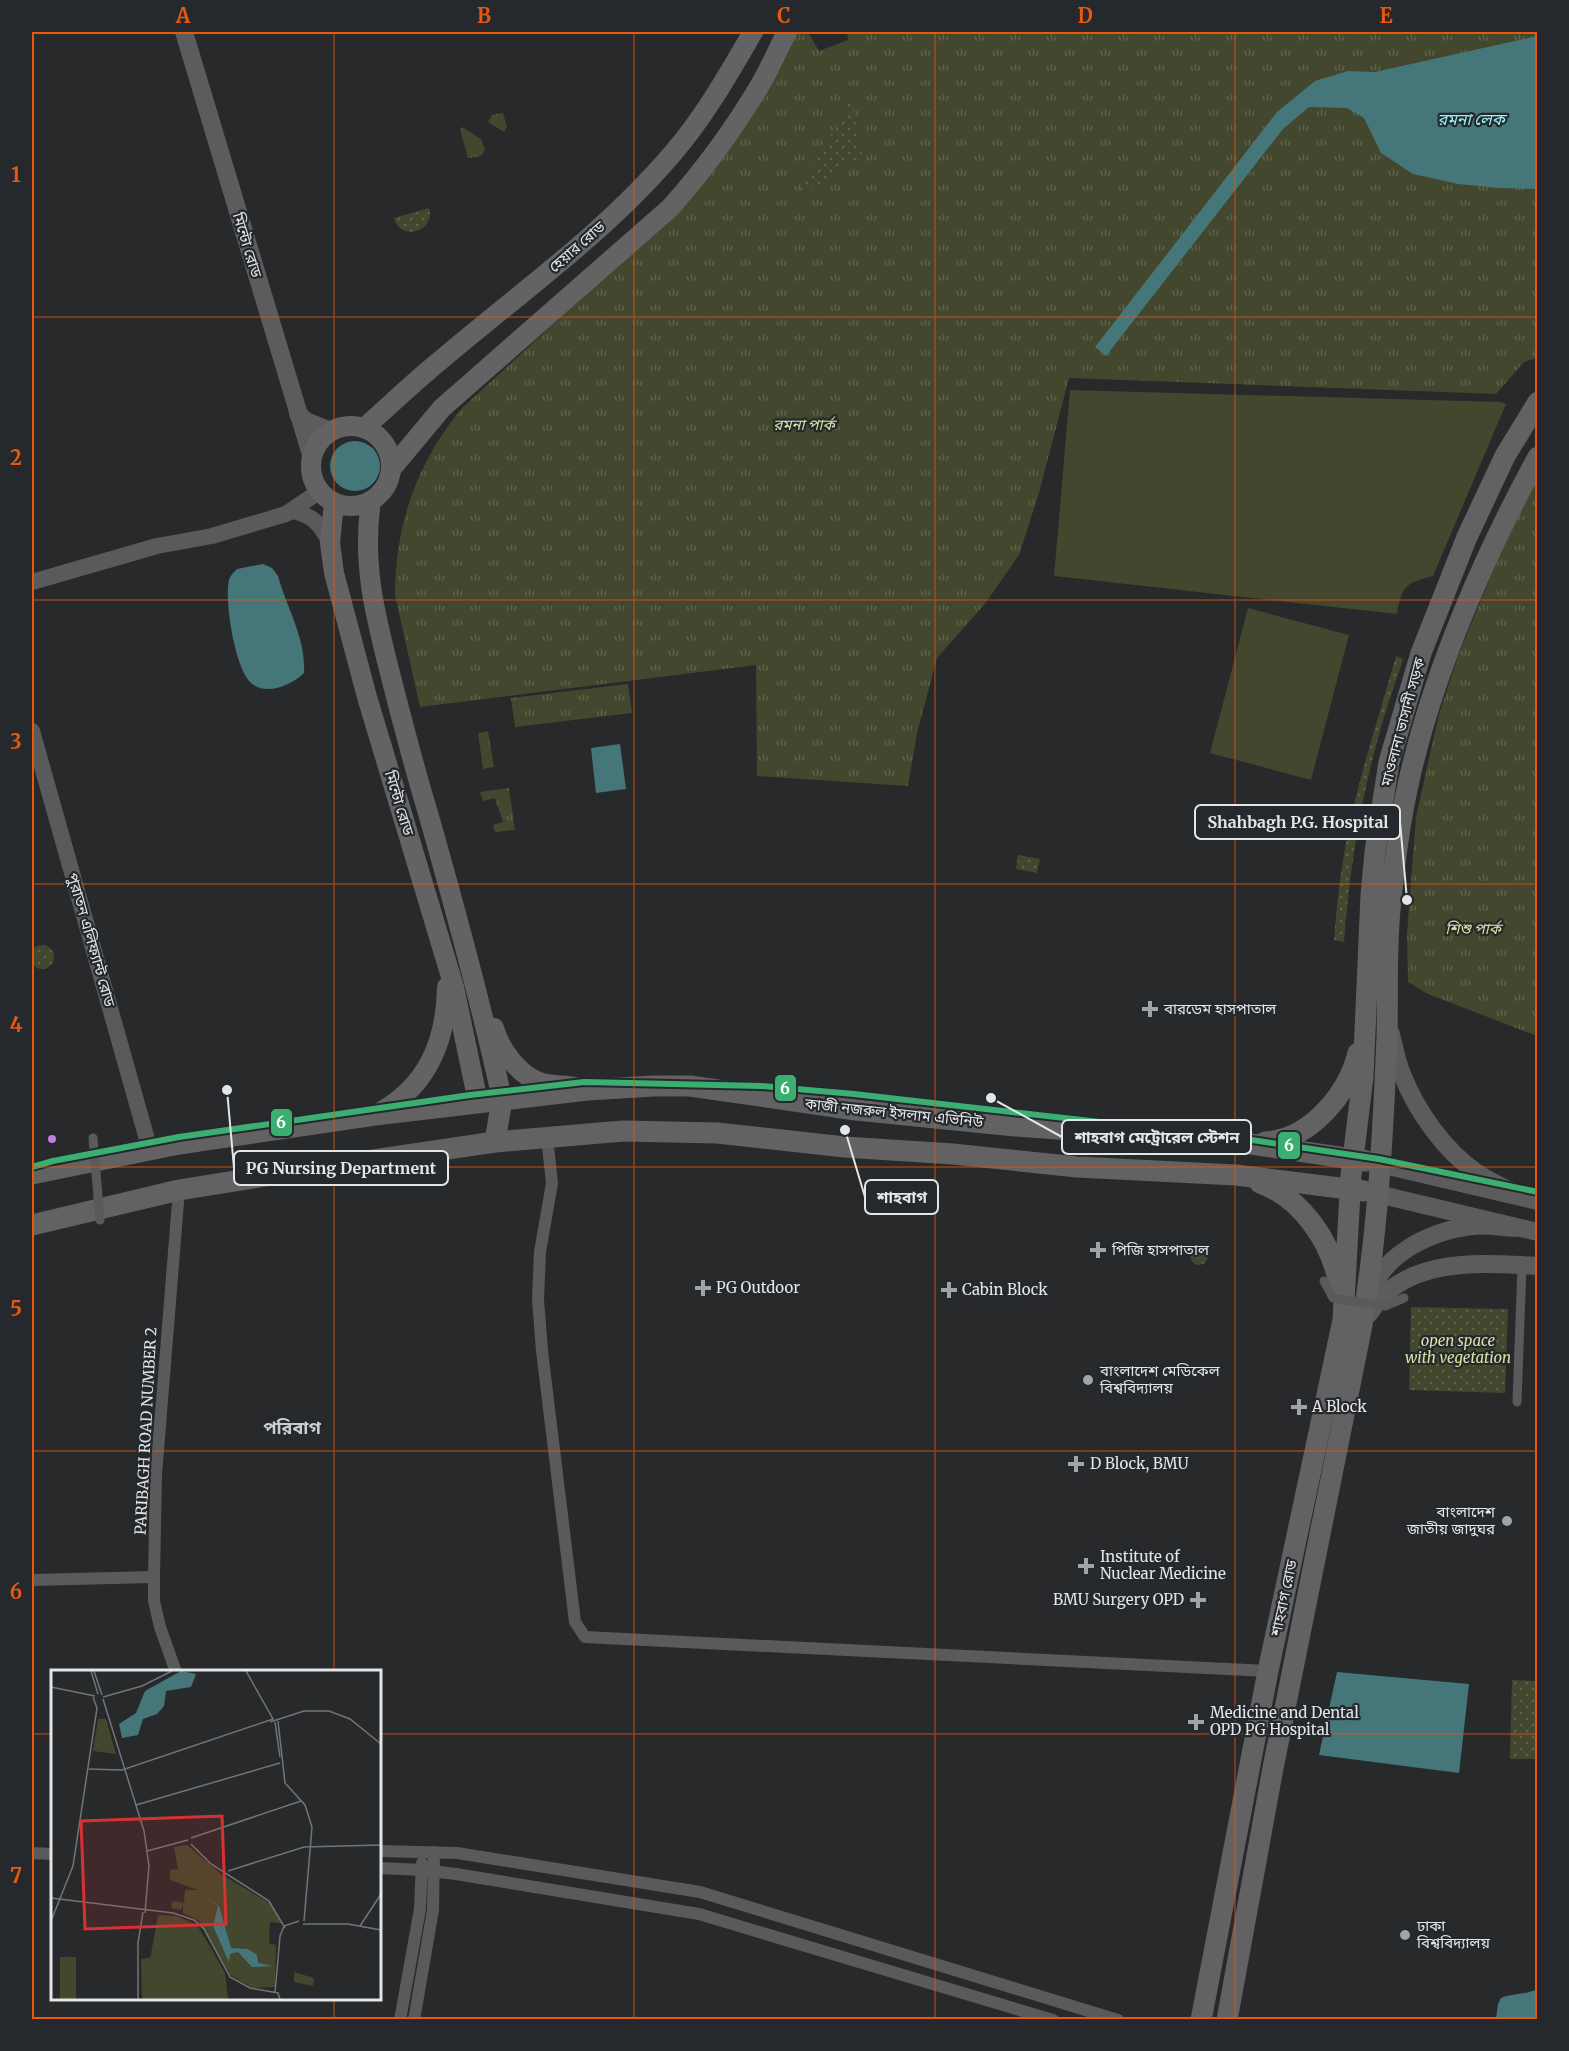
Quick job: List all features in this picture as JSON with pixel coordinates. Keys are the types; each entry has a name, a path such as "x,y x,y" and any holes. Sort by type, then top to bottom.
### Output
{"highway":[{"name":"মাওলানা ভাসানী সড়ক","path":"1366,1177 1363,1077 1377,1020 1368,941 1375,852 1389,762 1425,642 1467,537 1505,456 1538,402"},
{"name":"মাওলানা ভাসানী সড়ক","path":"1366,1177 1377,1020 1399,833 1410,776 1437,685 1470,600 1504,519 1538,457"},
{"path":"1237,1142 1270,1142 1305,1129 1322,1114 1345,1087 1377,1020"},
{"name":"কাজী নজরুল ইসলাম এভিনিউ","path":"32,1174 150,1150 375,1115 587,1090 690,1086 856,1110 1015,1126 1237,1142 1366,1177"},
{"path":"495,1142 502,1099"},
{"path":"478,1102 495,1142"},
{"path":"32,1225 179,1190 495,1142 623,1131 717,1133 845,1148 953,1154 1077,1167 1236,1175 1366,1177"},
{"path":"1236,1175 1270,1187 1288,1198 1306,1215 1333,1258 1352,1323"},
{"name":"শাহবাগ রোড","path":"1227,2019 1290,1683 1352,1323 1366,1177"},
{"name":"শাহবাগ রোড","path":"1201,2019 1268,1671 1352,1323 1370,1276 1366,1177"}],"main road":[{"name":"মিন্টো রোড","path":"184,32 312,458"},
{"name":"হেয়ার রোড","path":"364,428 441,359 573,252 639,190 674,152 711,104 753,32"},
{"path":"392,468 388,451 379,437 364,428 353,426 331,431 322,438 312,458 312,476 327,497 347,507 359,506 380,495 386,487 392,468 442,408 670,208 694,181 743,112 787,32"},
{"path":"298,414 306,422 331,431"},
{"name":"মিন্টো রোড","path":"327,497 334,573 367,698 447,959 478,1102"},
{"name":"মিন্টো রোড","path":"371,501 367,527 367,567 374,611 468,954 502,1099"},
{"path":"468,954 477,963 496,1035 511,1059 525,1073 543,1083 587,1090"},
{"path":"375,1115 399,1101 418,1081 439,1045 447,1007 447,959"},
{"path":"1377,1020 1418,1106 1436,1133 1477,1173 1518,1195"},
{"path":"1366,1177 1518,1195 1538,1201"},
{"path":"1366,1177 1514,1228"},
{"path":"1352,1323 1387,1264 1410,1247 1439,1233 1473,1226 1538,1232"},
{"path":"1352,1323 1389,1290 1432,1269 1464,1265 1530,1266"}],"street":[{"path":"32,582 157,546 212,536 292,511 327,497"},
{"path":"292,511 315,518 330,543"},
{"name":"পুরাতন এলিফ্যান্ট রোড","path":"32,730 150,1150"},
{"path":"547,1137 552,1183 540,1252 538,1299 542,1352 575,1622 585,1637 1268,1671"},
{"path":"93,1138 100,1220"},
{"name":"PARIBAGH ROAD NUMBER 2","path":"176,1670 160,1627 154,1601 154,1577 156,1475 179,1190"},
{"path":"1517,1402 1530,1266"},
{"path":"1324,1281 1333,1298 1385,1306 1404,1298"},
{"path":"32,1580 154,1577"},
{"path":"381,1851 458,1853 689,1890 1118,2019"},
{"path":"414,2019 433,1910 428,1852"},
{"path":"32,1853 51,1854"},
{"path":"381,1868 428,1870 699,1914 1053,2019"},
{"path":"400,2019 428,1870"},
{"path":"734,1924 740,1904"},
{"path":"1005,2005 1010,1986"}],"green space":[{"name":"রমনা পার্ক","path":"791,32 808,32 819,51 848,40 847,32 1537,32 1537,358 1524,362 1496,394 1069,378 1039,493 1019,555 984,605 937,658 917,733 908,786 757,776 756,665 420,707 395,595 396,569 404,519 421,472 433,450 462,408 677,211"},
{"path":"851,99 862,155 793,202"},
{"path":"503,113 507,126 504,132 488,122 492,115"},
{"path":"462,127 481,139 485,150 481,156 468,158 460,129"},
{"path":"429,208 430,216 427,223 416,231 403,230 394,218"},
{"path":"1070,390 1500,402 1506,404 1433,576 1411,583 1403,591 1397,614 1054,576"},
{"name":"শিশু পার্ক","path":"1537,472 1537,1036 1428,994 1408,982 1407,934 1416,817 1439,714 1458,656 1518,509"},
{"path":"1248,608 1349,635 1311,780 1210,753"},
{"path":"1396,656 1403,659 1381,728 1366,788 1352,865 1344,942 1334,940 1340,882 1354,804"},
{"path":"628,684 632,713 515,727 511,698"},
{"path":"488,731 494,767 483,769 478,733"},
{"path":"509,788 515,830 495,832 493,825 503,822 495,798 483,801 480,792"},
{"path":"1018,855 1040,859 1037,873 1016,869"},
{"path":"42,945 51,948 54,957 51,966 42,969 33,966 30,957 33,948"},
{"path":"1199,1247 1205,1250 1208,1256 1205,1262 1199,1265 1193,1262 1190,1256 1193,1250"},
{"name":"open space with vegetation","path":"1411,1307 1508,1309 1505,1393 1409,1390"},
{"path":"1512,1680 1537,1681 1537,1759 1510,1759"}],"water":[{"name":"রমনা লেক","path":"1537,36 1537,189 1458,184 1413,174 1381,153 1364,118 1347,108 1309,107 1283,129 1106,356 1095,347 1277,112 1315,81 1348,71 1375,72"},
{"path":"350,441 360,441 373,448 380,461 380,471 373,484 360,491 350,491 341,487 334,480 330,471 330,461 334,452 341,445"},
{"path":"263,564 272,568 278,576 299,636 304,660 304,673 293,682 271,689 256,686 245,674 235,649 228,602 229,580 233,573 237,569"},
{"path":"620,744 626,789 596,793 591,748"},
{"path":"1337,1672 1469,1684 1459,1773 1319,1755"},
{"path":"1537,1989 1537,2019 1496,2019 1501,1998"}],"transit line":[{"name":"6","path":"32,1167 179,1137 470,1095 584,1082 761,1086 854,1094 1232,1137 1379,1159 1538,1192"}],"place":[{"name":"Shahbagh P.G. Hospital","path":"1407,900"},
{"name":"বারডেম হাসপাতাল","path":"1150,1009"},
{"name":"PG Nursing Department","path":"227,1090"},
{"name":"শাহবাগ মেট্রোরেল স্টেশন","path":"991,1098"},
{"name":"শাহবাগ","path":"845,1130"},
{"name":"পিজি হাসপাতাল","path":"1098,1250"},
{"name":"PG Outdoor","path":"703,1288"},
{"name":"Cabin Block","path":"949,1290"},
{"name":"বাংলাদেশ মেডিকেল বিশ্ববিদ্যালয়","path":"1088,1380"},
{"name":"A Block","path":"1299,1407"},
{"name":"D Block, BMU","path":"1076,1464"},
{"name":"বাংলাদেশ জাতীয় জাদুঘর","path":"1507,1521"},
{"name":"Institute of Nuclear Medicine","path":"1086,1566"},
{"name":"BMU Surgery OPD","path":"1198,1600"},
{"name":"Medicine and Dental OPD PG Hospital","path":"1196,1722"},
{"name":"ঢাকা বিশ্ববিদ্যালয়","path":"1405,1935"}],"district":[{"name":"পরিবাগ","path":"292,1428"}]}
